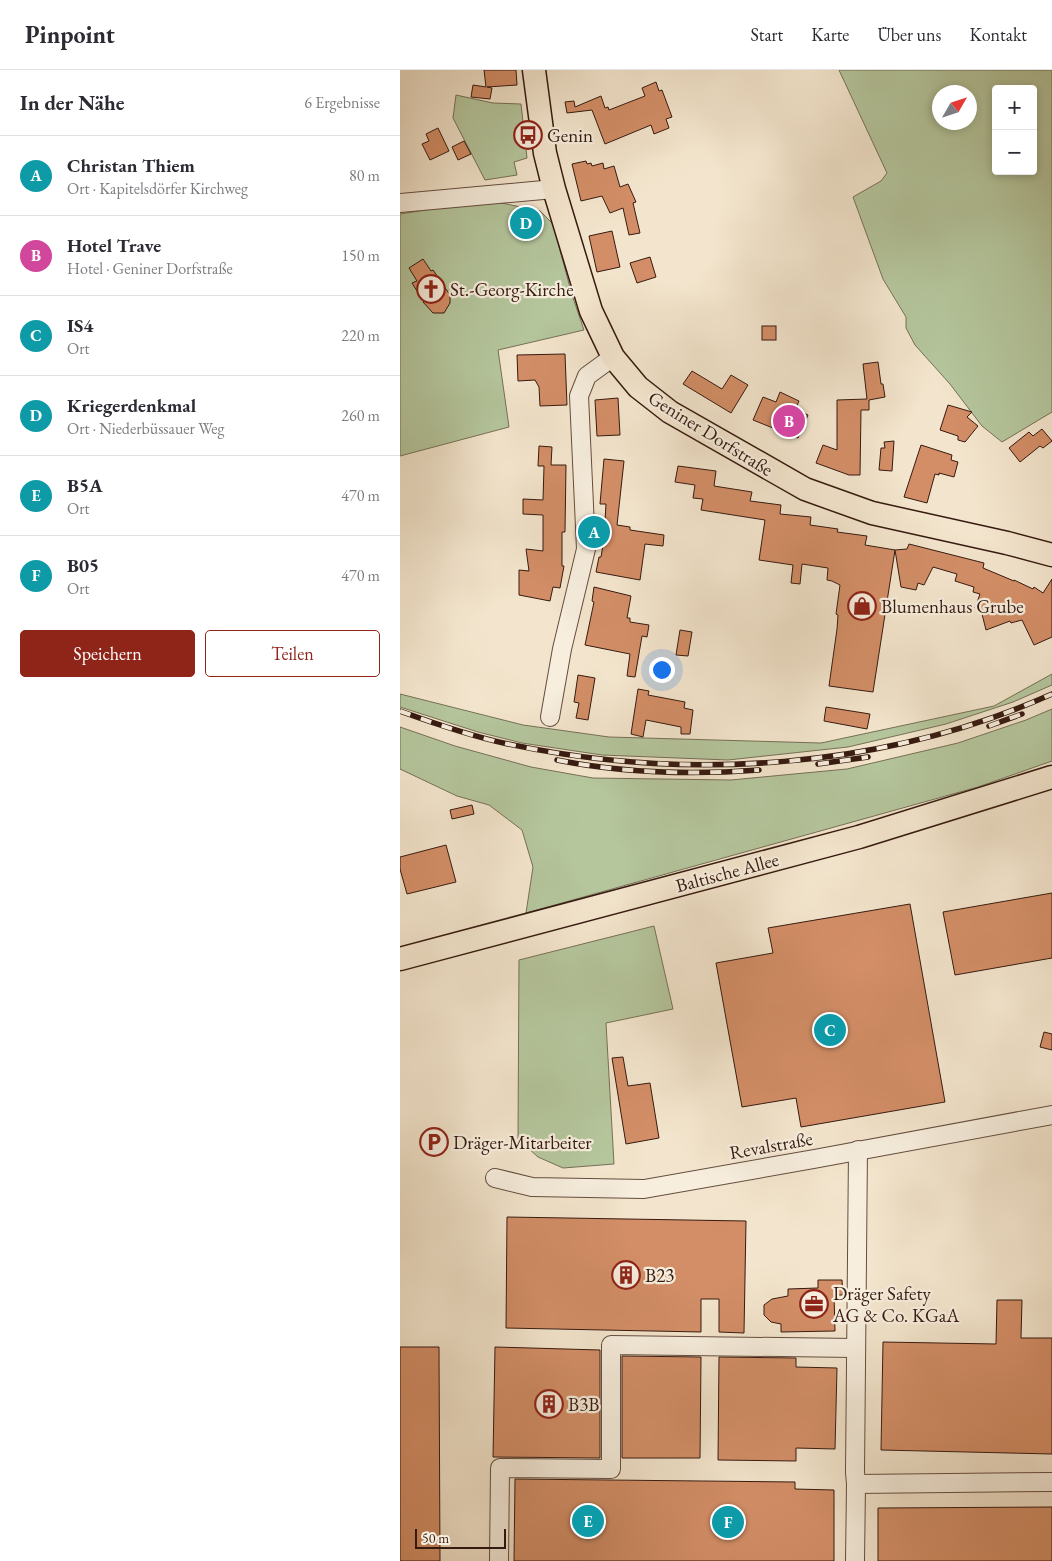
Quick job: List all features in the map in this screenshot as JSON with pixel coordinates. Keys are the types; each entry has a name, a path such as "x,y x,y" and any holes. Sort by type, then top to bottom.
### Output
{"main road":[{"name":"Geniner Dorfstraße","path":"534,70 541,132 554,189 591,311 613,357 638,387 670,412 806,490 872,513 1052,555"},
{"name":"Baltische Allee","path":"400,959 859,837 1052,777"}],"street":[{"path":"400,203 554,189"},
{"path":"550,717 562,649 586,549 578,396 587,376 613,357"},
{"name":"Revalstraße","path":"495,1178 532,1186 644,1189 814,1160 858,1150 1052,1115"},
{"path":"855,1561 855,1348 858,1252 858,1150"},
{"path":"500,1561 500,1468 611,1469 611,1345 855,1348"},
{"path":"856,1484 1052,1482"}],"green space":[{"path":"839,70 1052,70 1052,412 1002,442 982,426 950,384 915,345 906,328 906,317 883,279 853,197 881,181 887,173"},
{"path":"456,95 493,103 521,104 527,158 514,162 517,175 485,180 453,118"},
{"path":"487,200 540,211 553,224 572,295 584,330 498,350 509,427 400,456 400,214"},
{"path":"1052,674 1052,685 1013,702 946,724 848,747 728,760 602,755 522,743 478,732 400,707 400,694 523,725 609,737 821,743 994,706"},
{"path":"1052,709 1052,761 978,787 526,913 533,867 522,830 489,805 457,796 400,769 400,727 455,746 531,767 593,778 731,780 847,769 958,743 1026,720"},
{"path":"654,926 673,1009 606,1023 614,1164 563,1168 538,1157 518,1139 519,960"}],"building":[{"path":"484,70 516,70 517,85 487,87 492,88 490,99 471,97 473,85 486,87"},
{"path":"656,82 659,91 662,90 672,117 666,119 669,128 654,134 651,125 605,144 592,110 567,113 565,102 574,101 575,107 601,96 605,108 608,107 609,110 645,96 642,88"},
{"path":"438,128 449,151 430,160 422,144 429,141 426,134"},
{"path":"464,141 471,154 458,160 452,147"},
{"path":"586,161 587,164 591,163 592,166 603,163 604,169 614,166 620,187 628,184 636,202 633,203 640,233 629,235 623,208 610,213 602,196 581,201 572,164"},
{"path":"612,231 620,267 597,272 589,236"},
{"path":"650,257 656,277 637,283 630,263"},
{"name":"St.-Georg-Kirche","path":"423,259 450,295 450,303 444,313 433,313 423,302 412,283 417,281 409,268"},
{"path":"762,326 776,326 776,340 762,340"},
{"path":"565,354 567,405 540,406 539,387 535,380 518,381 517,355"},
{"path":"878,362 885,397 869,400 869,410 861,410 860,475 849,475 816,463 823,445 837,450 837,400 867,399 863,364"},
{"path":"692,371 722,389 731,375 748,385 731,413 683,384"},
{"path":"780,392 799,401 795,410 808,415 798,438 753,420 763,397 776,402"},
{"path":"618,398 620,435 597,436 595,400"},
{"path":"948,405 972,412 967,417 978,426 965,442 958,440 958,436 940,430"},
{"path":"1042,429 1052,441 1043,448 1040,446 1020,462 1009,448 1029,432 1033,436"},
{"path":"894,441 892,471 879,470 881,448 885,448 884,442"},
{"path":"921,445 952,455 951,460 958,462 954,477 939,473 939,475 935,474 927,503 904,497"},
{"path":"539,446 552,447 551,465 566,465 565,532 562,532 562,566 564,566 560,588 553,587 550,601 519,595 519,570 529,571 526,549 543,551 543,515 523,514 523,499 543,500 544,466 538,466"},
{"path":"604,459 624,461 617,525 630,527 630,530 664,535 663,546 645,544 640,580 596,572 599,557 601,557 607,521 605,521 606,504 600,504"},
{"path":"678,466 716,471 714,486 752,492 750,501 781,505 780,514 811,517 810,525 838,529 837,532 867,536 865,545 895,550 873,692 829,686 837,629 838,615 836,614 840,585 827,580 828,568 802,564 800,584 791,583 793,565 759,560 765,520 701,510 703,499 693,498 695,485 675,482"},
{"path":"909,544 984,563 983,568 1033,589 1034,587 1043,593 1052,579 1052,637 1034,645 1022,620 1011,623 1010,621 986,630 981,610 975,608 980,594 973,592 974,587 955,581 957,574 933,567 924,585 918,583 916,590 901,587 895,550 907,549"},
{"path":"594,587 631,596 627,618 630,618 630,622 649,625 647,637 642,636 635,677 627,676 630,654 585,645 594,602 592,601"},
{"path":"680,630 692,632 688,656 676,655"},
{"path":"578,675 595,678 588,720 576,718 579,703 574,702"},
{"path":"638,689 649,691 648,695 685,702 684,708 693,710 690,734 681,734 681,727 646,720 643,737 631,734"},
{"path":"826,707 870,714 867,729 824,721"},
{"path":"472,805 474,814 452,819 450,810"},
{"path":"446,845 456,882 407,894 400,869 400,857"},
{"path":"1052,893 1052,958 955,975 943,912"},
{"path":"910,904 945,1102 801,1127 796,1098 742,1107 716,963 773,953 768,928"},
{"path":"1044,1032 1052,1034 1052,1050 1040,1047"},
{"path":"623,1057 628,1086 650,1083 659,1138 626,1144 612,1058"},
{"name":"B23","path":"507,1217 746,1221 744,1333 719,1332 719,1299 701,1299 701,1332 506,1328"},
{"path":"818,1280 842,1280 843,1295 834,1295 835,1331 781,1332 781,1324 771,1322 764,1315 764,1305 772,1299 788,1296 788,1289 818,1288"},
{"path":"997,1300 1022,1300 1021,1338 1052,1338 1052,1454 881,1450 883,1342 996,1344"},
{"path":"400,1347 439,1347 440,1561 400,1561"},
{"name":"B3B","path":"495,1347 600,1350 600,1458 493,1457"},
{"path":"622,1356 701,1357 700,1458 622,1458"},
{"path":"719,1357 796,1358 796,1367 837,1368 835,1449 796,1448 796,1461 718,1460"},
{"path":"515,1479 795,1482 795,1489 834,1490 834,1561 514,1561"},
{"path":"1052,1507 1052,1561 878,1561 878,1508"}],"railway":[{"path":"400,711 494,741 576,756 645,763 714,765 784,761 853,753 921,739 988,719 1052,694"},
{"path":"989,726 1022,714"},
{"path":"818,764 868,757"},
{"path":"557,760 607,768 657,772 759,770"}],"place":[{"name":"Genin","path":"528,135"},
{"name":"Kriegerdenkmal","path":"526,223"},
{"name":"St.-Georg-Kirche","path":"431,289"},
{"name":"Hotel Trave","path":"789,421"},
{"name":"Christan Thiem","path":"594,532"},
{"name":"Blumenhaus Grube","path":"862,606"},
{"name":"IS4","path":"830,1030"},
{"name":"Dräger-Mitarbeiter","path":"434,1142"},
{"name":"B23","path":"626,1275"},
{"name":"Dräger Safety AG & Co. KGaA","path":"814,1304"},
{"name":"B3B","path":"549,1404"},
{"name":"B5A","path":"588,1521"},
{"name":"B05","path":"728,1522"}]}
